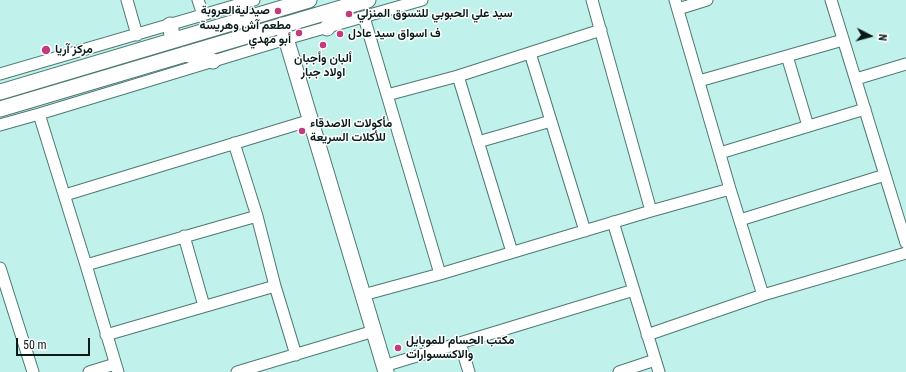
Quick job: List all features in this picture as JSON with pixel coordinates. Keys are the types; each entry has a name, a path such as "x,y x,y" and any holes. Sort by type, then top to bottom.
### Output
{"main road":[{"path":"0,92 174,40 273,5 309,0"},
{"path":"0,109 184,54 284,32 344,7 368,0"},
{"path":"327,28 344,7"},
{"path":"170,25 174,40"},
{"path":"284,32 385,369"},
{"path":"184,54 213,61"}],"street":[{"path":"127,0 137,34"},
{"path":"198,0 203,15"},
{"path":"0,74 254,0"},
{"path":"0,125 213,61 284,32 327,28 422,0"},
{"path":"592,0 651,210"},
{"path":"707,0 676,4 730,189 763,295"},
{"path":"830,0 856,79 906,243"},
{"path":"364,17 440,274"},
{"path":"387,95 458,76 600,30"},
{"path":"699,81 843,40"},
{"path":"530,53 584,231"},
{"path":"787,56 808,126"},
{"path":"856,79 906,64"},
{"path":"458,76 512,252"},
{"path":"720,153 865,109"},
{"path":"39,114 65,195 116,368 89,372"},
{"path":"65,195 310,120"},
{"path":"478,142 551,121"},
{"path":"234,143 257,216 275,286 296,354"},
{"path":"740,220 885,175"},
{"path":"363,295 440,274 651,210 730,189"},
{"path":"86,265 257,216"},
{"path":"613,222 659,372"},
{"path":"184,236 204,306"},
{"path":"647,335 763,295 906,253"},
{"path":"0,268 33,372"},
{"path":"106,335 275,286"},
{"path":"385,369 460,343 634,290"},
{"path":"237,372 374,331"},
{"path":"460,343 469,372"},
{"path":"619,372 655,360"}],"place":[{"name":"صيدليةالعروبة","path":"278,11"},
{"name":"سيد علي الحبوبي للتسوق المنزلي","path":"349,14"},
{"name":"مطعم آش وهريسة أبو مهدي","path":"299,33"},
{"name":"ف اسواق سيد عادل","path":"340,34"},
{"name":"ألبان وأجبان اولاد جبار","path":"323,45"},
{"name":"مركز آريا","path":"46,50"},
{"name":"مأكولات الاصدقاء للأكلات السريعة","path":"302,131"},
{"name":"مكتب الحسام للموبايل والاكسسوارات","path":"398,348"}]}
